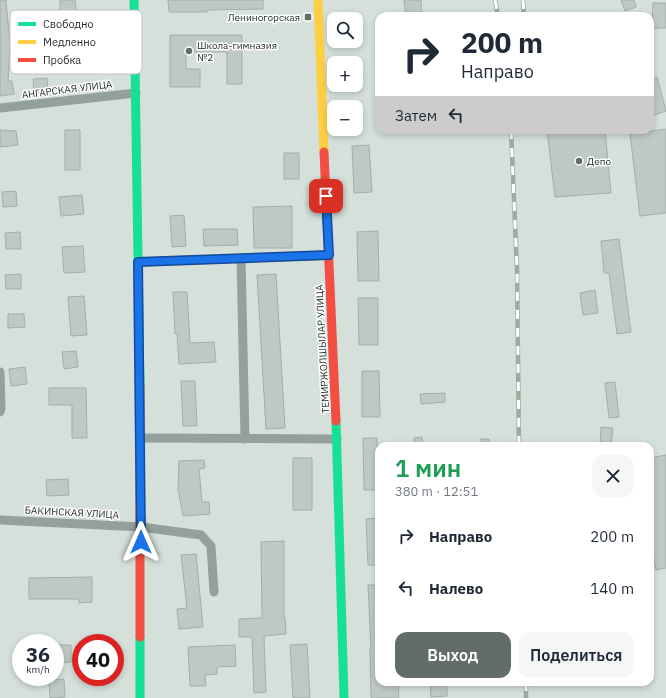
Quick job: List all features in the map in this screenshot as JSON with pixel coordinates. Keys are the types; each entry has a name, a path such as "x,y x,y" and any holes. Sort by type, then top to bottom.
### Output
{"street":[{"path":"134,0 134,10"},
{"name":"ТЕМИРЖОЛШЫЛАР УЛИЦА","path":"318,0 337,439 344,698"},
{"path":"136,74 141,527 140,698"},
{"name":"АНГАРСКАЯ УЛИЦА","path":"0,108 136,93"},
{"path":"138,262 329,255"},
{"path":"241,258 245,439"},
{"path":"0,372 0,412"},
{"path":"140,438 337,439"},
{"name":"БАКИНСКАЯ УЛИЦА","path":"0,520 141,527 201,535 211,546 214,592"}],"building":[{"path":"0,0 6,0 10,45 8,81 12,81 14,94 0,96"},
{"path":"60,0 75,0 76,10 60,10"},
{"path":"168,0 263,0 263,9 207,10 207,12 169,12"},
{"path":"404,0 421,0 422,12 406,12"},
{"path":"621,0 634,0 636,7 625,11"},
{"path":"653,3 666,3 666,28 654,28 654,12 653,12"},
{"path":"170,35 242,35 242,84 227,84 227,52 186,52 186,69 200,69 200,87 170,87"},
{"path":"657,77 666,111 654,115 654,78"},
{"path":"47,78 48,92 34,93 33,79"},
{"path":"666,129 666,213 640,216 630,134 654,134 654,131"},
{"path":"0,130 16,131 18,145 0,147"},
{"path":"65,130 80,130 80,170 65,170"},
{"name":"Депо","path":"547,134 605,134 611,193 555,197"},
{"path":"369,145 372,192 354,193 352,146"},
{"path":"284,153 299,153 299,179 284,179"},
{"path":"16,191 17,206 3,207 2,192"},
{"path":"82,195 84,214 61,216 59,197"},
{"path":"292,206 292,248 254,248 253,207"},
{"path":"184,215 186,246 172,247 170,216"},
{"path":"203,229 237,229 238,245 204,246"},
{"path":"378,231 379,281 358,281 357,232"},
{"path":"20,232 21,249 6,249 5,233"},
{"path":"619,239 631,332 617,334 609,273 604,273 601,241"},
{"path":"83,246 85,272 64,273 62,247"},
{"path":"21,274 21,289 6,289 5,275"},
{"path":"276,274 285,428 266,429 257,275"},
{"path":"595,290 598,313 583,315 580,293"},
{"path":"173,292 187,292 190,343 214,342 216,362 179,364 177,334 175,334"},
{"path":"84,296 87,335 71,336 68,297"},
{"path":"358,298 378,298 378,345 359,345"},
{"path":"8,314 24,314 25,327 8,328"},
{"path":"76,351 78,367 64,369 62,352"},
{"path":"25,367 27,384 11,386 9,369"},
{"path":"362,371 379,371 380,417 362,417"},
{"path":"181,381 195,381 197,426 183,426"},
{"path":"615,382 619,417 609,418 605,383"},
{"path":"49,388 86,388 87,438 72,438 72,405 49,405"},
{"path":"445,393 445,402 421,404 420,394"},
{"path":"601,427 613,428 611,442 600,442"},
{"path":"422,437 423,442 414,442 414,438"},
{"path":"363,438 377,438 377,442 375,442 375,490 364,490"},
{"path":"481,439 489,439 489,442 481,442"},
{"path":"666,455 666,568 656,570 654,559 654,457"},
{"path":"293,458 312,458 312,510 293,510"},
{"path":"204,460 205,468 199,469 202,502 209,502 210,514 183,516 178,489 179,461"},
{"path":"68,479 69,495 47,496 46,480"},
{"path":"375,518 375,565 368,565 366,519"},
{"path":"284,541 284,617 286,634 264,636 266,692 254,693 252,637 239,637 239,619 262,618 261,542"},
{"path":"196,554 203,627 179,629 177,609 187,608 181,555"},
{"path":"92,577 92,602 79,603 79,599 29,599 29,578"},
{"path":"368,585 375,585 375,686 398,686 399,698 371,698 371,648"},
{"path":"307,644 310,698 293,698 290,645"},
{"path":"64,645 71,645 71,662 64,662"},
{"path":"235,645 236,666 217,667 217,674 205,675 206,686 190,686 188,647"},
{"path":"64,679 65,697 50,698 49,686 64,686"},
{"path":"430,686 447,686 447,696 431,697"}],"railway":[{"path":"495,0 497,12"},
{"path":"523,0 524,12"},
{"path":"511,134 517,269 519,442"},
{"path":"526,686 526,698"}],"traffic: fast":[{"path":"134,0 134,10"},
{"path":"135,74 140,387"},
{"path":"336,421 344,698"},
{"path":"140,637 140,698"}],"traffic: slow":[{"path":"318,0 324,152"}],"traffic: jam":[{"path":"324,152 336,421"},
{"path":"140,387 140,637"}],"place":[{"name":"Лениногорская","path":"308,17"},
{"name":"Школа-гимназия №2","path":"189,51"},
{"name":"Депо","path":"579,161"}],"route":[{"path":"141,542 138,262 329,255 326,196"}]}
